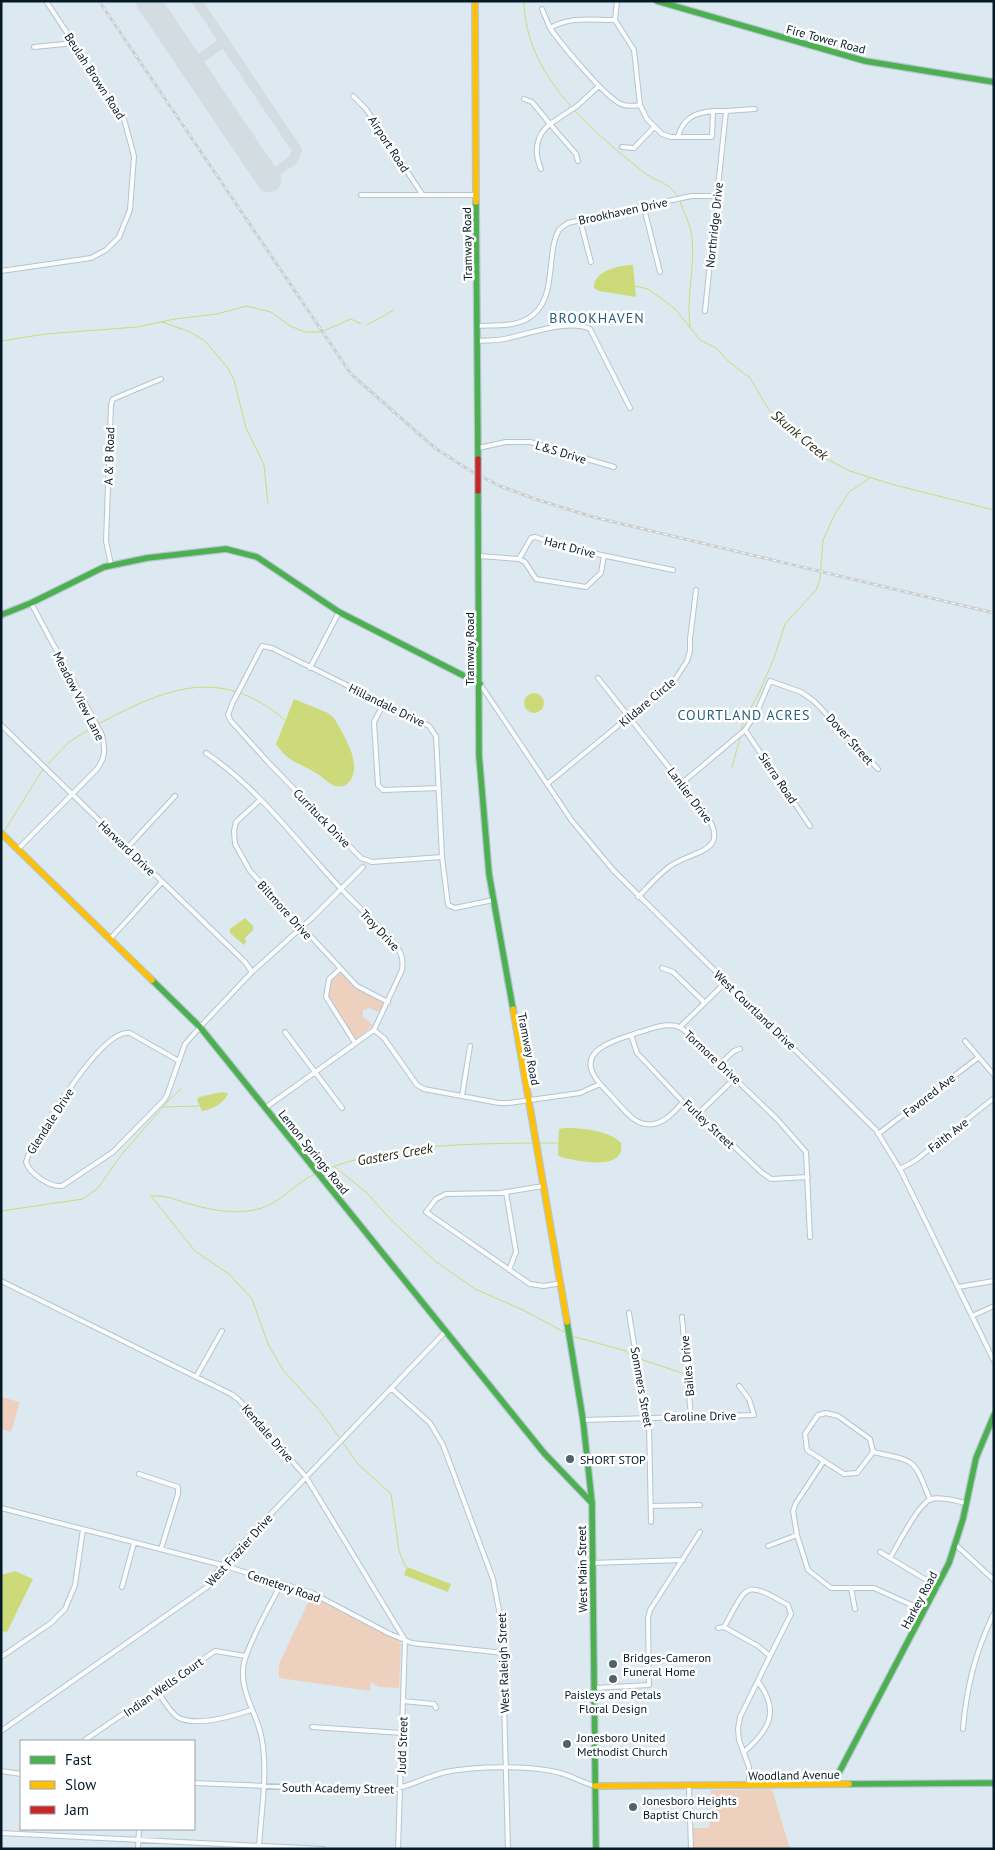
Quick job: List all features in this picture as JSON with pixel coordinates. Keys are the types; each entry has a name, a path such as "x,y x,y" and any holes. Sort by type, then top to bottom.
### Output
{"street":[{"name":"Beulah Brown Road","path":"1,271 91,258 113,244 127,221 134,156 124,119 46,1"},
{"name":"Tramway Road","path":"474,1 482,811 493,900 562,1290"},
{"path":"617,1 615,20 634,50 640,106 646,119 662,134 678,138 712,137 724,140"},
{"name":"Fire Tower Road","path":"657,1 865,61 994,82"},
{"path":"542,8 550,28 599,86 622,105 640,106"},
{"path":"550,28 570,20 615,20"},
{"path":"34,47 74,43"},
{"path":"542,169 537,160 536,149 539,137 550,124 577,106 599,86"},
{"name":"Airport Road","path":"353,96 366,109 422,194"},
{"path":"524,99 532,102 576,154 578,161"},
{"path":"678,138 681,126 687,118 698,112 755,109"},
{"path":"712,137 713,111"},
{"name":"Northridge Drive","path":"705,311 726,112"},
{"path":"622,147 634,148 654,127"},
{"path":"361,195 476,195"},
{"name":"Brookhaven Drive","path":"477,326 512,324 527,319 538,310 545,298 559,230 568,222 644,208 692,196 717,196"},
{"path":"644,208 660,272"},
{"path":"580,220 591,262"},
{"path":"477,341 507,339 535,331 581,325 590,329 630,408"},
{"name":"A & B Road","path":"111,565 106,541 106,514 112,398 161,379"},
{"name":"L&S Drive","path":"478,448 506,442 530,442 614,468"},
{"name":"Hart Drive","path":"604,556 601,573 586,587 536,579 525,562 519,559 531,538 535,537 604,556 673,570"},
{"path":"1,615 111,565 147,558 213,550 243,552 257,557 276,568 339,612 480,684"},
{"path":"479,556 519,559"},
{"name":"Kildare Circle","path":"547,784 669,686 688,661 696,590"},
{"name":"Meadow View Lane","path":"18,849 97,769 103,760 105,750 102,735 31,603"},
{"path":"310,668 339,612"},
{"name":"Hillandale Drive","path":"228,715 262,646 429,726 434,731 442,857 448,905 455,908 493,900"},
{"name":"Lanlier Drive","path":"598,678 682,783 712,823 715,832 712,843 705,851 669,867 638,897"},
{"name":"Dover Street","path":"745,730 757,712 770,681 801,692 814,701 878,770"},
{"name":"West Courtland Drive","path":"480,684 547,784 598,854 638,897 878,1134 900,1169 994,1361"},
{"path":"384,703 374,722 378,786 383,790 439,788"},
{"name":"Currituck Drive","path":"228,715 267,761 361,858 372,862 442,857"},
{"name":"Harward Drive","path":"1,725 245,962 252,972"},
{"path":"682,783 745,730"},
{"name":"Sierra Road","path":"745,730 810,826"},
{"name":"Troy Drive","path":"206,753 220,763 260,800 401,953 402,970 374,1030 314,1071 265,1108"},
{"path":"127,848 175,796"},
{"name":"Biltmore Drive","path":"260,800 236,822 234,832 235,844 250,872 301,928 362,990 388,1002"},
{"name":"Lemon Springs Road","path":"1,833 111,938 200,1027 544,1453 592,1503"},
{"name":"Glendale Drive","path":"179,1061 130,1032 122,1032 113,1037 94,1054 29,1153 26,1159 29,1169 52,1185 62,1186 113,1152 164,1100 179,1061 185,1044 252,972 342,890 364,867"},
{"path":"111,938 162,882"},
{"path":"662,968 673,972 705,1003"},
{"path":"340,969 329,979 326,997 355,1043"},
{"path":"680,1027 726,982"},
{"name":"Tormore Drive","path":"683,1102 669,1117 660,1123 646,1124 633,1118 594,1076 591,1064 595,1053 611,1041 671,1024 680,1027 800,1142 806,1152 810,1237"},
{"path":"374,1030 384,1038 417,1085 424,1089 499,1103 580,1093 600,1084"},
{"path":"285,1032 342,1108"},
{"name":"Furley Street","path":"631,1035 637,1053 683,1102 699,1113 746,1159 771,1179 808,1177"},
{"path":"965,1041 994,1075"},
{"path":"462,1096 470,1046"},
{"path":"720,1064 734,1051 740,1049"},
{"name":"Favored Ave","path":"878,1134 979,1057"},
{"path":"699,1113 735,1078"},
{"name":"Faith Ave","path":"900,1169 994,1098"},
{"path":"543,1186 506,1192 446,1194 436,1199 426,1212 509,1270 534,1285 561,1283"},
{"path":"506,1192 516,1252 509,1270"},
{"name":"Kendale Drive","path":"1,1281 238,1399 306,1477 405,1640"},
{"path":"958,1287 971,1283 994,1281"},
{"name":"West Main Street","path":"562,1290 583,1420 592,1503 591,1562 596,1849"},
{"path":"972,1316 994,1306"},
{"name":"Sommers Street","path":"629,1313 649,1425 651,1522"},
{"name":"Bailes Drive","path":"682,1317 691,1416"},
{"path":"196,1377 222,1331"},
{"name":"West Frazier Drive","path":"1,1731 197,1594 212,1581 222,1565 445,1332"},
{"name":"Caroline Drive","path":"583,1420 754,1415 749,1399 739,1386"},
{"name":"West Raleigh Street","path":"391,1388 430,1423 442,1445 469,1511 497,1593 502,1626 508,1849"},
{"path":"826,1413 838,1416 867,1435 872,1443 873,1452 857,1474 844,1474 807,1450 805,1434 818,1415 826,1413"},
{"name":"Harkey Road","path":"833,1784 938,1587 956,1544 978,1450 994,1415"},
{"path":"873,1452 911,1461 916,1466 930,1500"},
{"path":"824,1462 794,1507 793,1516 805,1565 812,1575 831,1588 874,1588 925,1612"},
{"path":"139,1474 178,1487 178,1494 161,1550"},
{"path":"890,1558 920,1510 930,1500 942,1498 966,1503"},
{"path":"651,1506 700,1505"},
{"name":"Cemetery Road","path":"1,1508 222,1565 281,1584 333,1603 405,1640 424,1645 503,1653"},
{"path":"1,1657 51,1623 64,1609 75,1585 83,1529"},
{"path":"594,1688 649,1685 648,1618 658,1597 684,1560 700,1532"},
{"path":"768,1546 797,1535"},
{"path":"122,1587 134,1543"},
{"path":"956,1544 994,1580"},
{"path":"880,1552 938,1587"},
{"path":"591,1562 684,1560"},
{"path":"260,1848 263,1786 262,1738 245,1695 242,1677 246,1656 281,1584"},
{"path":"724,1627 743,1593 752,1588 761,1590 788,1605 791,1614 759,1683 740,1717 738,1728 749,1767 749,1785"},
{"path":"851,1588 855,1608"},
{"path":"963,1729 966,1693 972,1678 979,1642 994,1613"},
{"path":"718,1628 724,1627 758,1646 770,1656"},
{"name":"Judd Street","path":"398,1849 405,1640"},
{"name":"Indian Wells Court","path":"85,1740 215,1651 246,1656"},
{"path":"744,1752 756,1742 770,1717 770,1701 759,1683"},
{"path":"157,1691 174,1713 185,1719 220,1720 251,1710"},
{"path":"403,1701 434,1704 436,1708"},
{"path":"312,1727 402,1733"},
{"name":"South Academy Street","path":"195,1783 370,1791 400,1790 431,1776 446,1772 466,1769 506,1769 546,1770 561,1773 595,1786"},
{"path":"1,1771 20,1774"},
{"name":"Woodland Avenue","path":"595,1786 994,1783"},
{"path":"689,1786 690,1849"},
{"path":"138,1849 139,1830"},
{"path":"1,1833 260,1848 322,1849"}],"shaded area":[{"path":"633,265 636,297 599,291 594,288 595,282 602,273 621,266"},
{"path":"534,693 541,696 544,703 541,710 534,713 527,710 524,703 527,696"},
{"path":"294,699 328,713 334,718 347,741 353,758 353,775 346,785 335,786 290,759 276,744"},
{"path":"245,918 253,926 253,930 245,938 246,942 244,945 230,933 230,929"},
{"path":"340,972 362,991 386,1003 381,1013 369,1008 363,1010 363,1017 370,1024 375,1024 355,1040 328,997 331,980"},
{"path":"222,1092 228,1093 221,1103 213,1108 202,1111 197,1100 199,1097"},
{"path":"559,1129 586,1129 609,1135 621,1143 621,1152 616,1158 599,1162 578,1161 561,1157 558,1155"},
{"path":"1,1397 20,1402 11,1432 1,1429"},
{"path":"407,1567 451,1584 448,1592 404,1575"},
{"path":"15,1571 33,1579 7,1632 1,1631 1,1575"},
{"path":"311,1596 398,1640 401,1644 399,1688 379,1687 371,1682 370,1691 279,1678 279,1664"},
{"path":"772,1789 789,1846 794,1849 694,1849 691,1828 709,1828 711,1790"}],"waterway":[{"path":"524,1 527,28 535,53 548,76 564,98 601,137 647,175 670,188 678,197"},
{"path":"680,201 689,224 693,249 689,304 690,327"},
{"name":"Skunk Creek","path":"635,286 648,289 676,310 700,340 716,348 729,362 750,378 769,410 821,456 850,471 891,484 994,510"},
{"path":"1,341 45,334 137,327 175,319 217,314 246,306 271,312 290,326 305,332 321,332 351,319 361,324"},
{"path":"367,325 394,310"},
{"path":"162,322 190,332 205,341 227,367 234,380 246,428 264,465 268,504"},
{"path":"741,731 743,722 759,693 774,658 785,624 816,590 820,579 823,540 835,514 849,492 870,478"},
{"path":"98,724 123,711 169,693 192,688 214,687 237,692 261,703 285,720"},
{"path":"46,766 69,742 95,726"},
{"path":"732,767 741,735"},
{"path":"3,833 43,769"},
{"path":"1,1211 83,1199 98,1188 122,1154 181,1089"},
{"path":"164,1107 199,1106"},
{"name":"Gasters Creek","path":"319,1172 371,1156 425,1147 534,1143"},
{"name":"Gasters Creek","path":"538,1143 559,1143"},
{"path":"335,1167 367,1193 392,1221 435,1261 475,1289 523,1310 566,1333"},
{"name":"Gasters Creek","path":"152,1196 165,1197 216,1210 247,1211 273,1203 302,1181 315,1174"},
{"path":"151,1196 195,1251 229,1274 252,1299 268,1344 283,1370 321,1412 358,1464 391,1494 399,1551 406,1568"},
{"path":"572,1336 626,1351 632,1356"},
{"path":"640,1359 685,1374"}],"taxiway":[{"path":"197,1 297,150 293,160 267,178"},
{"path":"191,65 224,42"}],"runway":[{"path":"148,1 269,180"}],"railway":[{"path":"99,1 351,374 435,448 469,470 500,486 593,517 994,613"}],"traffic: fast":[{"path":"657,1 865,61 994,82"},
{"path":"476,202 478,459"},
{"path":"478,491 479,755 489,874 513,1009"},
{"path":"1,615 31,603 104,567 147,558 226,549 257,557 339,612 480,684"},
{"path":"152,980 200,1027 544,1453 592,1503"},
{"path":"567,1322 583,1420 592,1503 596,1849"},
{"path":"833,1784 949,1563 963,1519 976,1458 994,1415"},
{"path":"849,1784 994,1783"}],"traffic: slow":[{"path":"475,1 476,202"},
{"path":"1,833 152,980"},
{"path":"513,1009 567,1322"},
{"path":"595,1786 849,1784"}],"traffic: jam":[{"path":"478,459 478,491"}],"place":[{"name":"SHORT STOP","path":"570,1459"},
{"name":"Bridges-Cameron Funeral Home","path":"613,1664"},
{"name":"Paisleys and Petals Floral Design","path":"613,1679"},
{"name":"Jonesboro United Methodist Church","path":"567,1744"},
{"name":"Jonesboro Heights Baptist Church","path":"633,1807"}],"district":[{"name":"BROOKHAVEN","path":"597,318"},
{"name":"COURTLAND ACRES","path":"744,715"}]}
